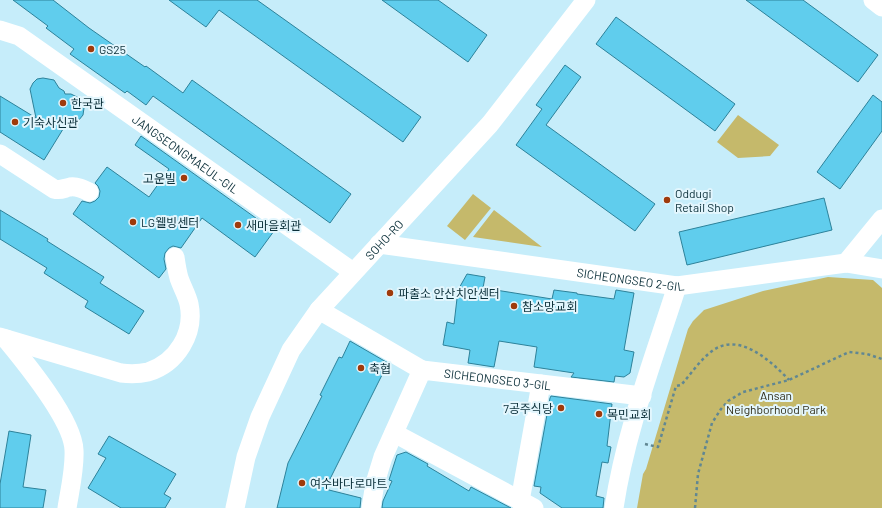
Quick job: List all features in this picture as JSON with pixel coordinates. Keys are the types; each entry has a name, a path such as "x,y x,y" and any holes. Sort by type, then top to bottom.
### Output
{"street":[{"name":"SOHO-RO","path":"235,508 246,457 260,417 291,350 319,310 490,124 586,0"},
{"path":"873,0 882,7"},
{"name":"JANGSEONGMAEUL-GIL","path":"0,22 353,272"},
{"name":"JANGSEONGMAEUL-GIL","path":"0,30 18,36"},
{"path":"0,154 54,189 61,190 70,187 78,187 89,192"},
{"path":"846,263 882,218"},
{"name":"SICHEONGSEO 2-GIL","path":"379,244 677,286 846,263 882,269"},
{"path":"3,338 120,373 139,373 157,368 181,349 189,322 189,304 179,278 175,256"},
{"path":"614,508 622,463 677,286"},
{"path":"319,310 422,370 381,464 375,483 371,508"},
{"path":"3,338 34,373 70,432 74,450 67,508"},
{"name":"SICHEONGSEO 3-GIL","path":"422,370 642,396"},
{"path":"394,433 527,504 541,384"}],"path":[{"path":"653,446 658,447 676,386 681,386 708,354 718,347 731,344 756,352 769,360 789,380"},
{"path":"695,508 696,490 702,458 712,423 728,401 743,392 789,380 849,352 867,354 882,359"}],"green space":[{"path":"738,115 779,145 770,156 738,158 717,142"},
{"path":"473,194 491,208 465,240 447,226"},
{"path":"494,210 542,247 473,237"},
{"name":"Ansan Neighborhood Park","path":"828,277 873,280 882,288 882,508 637,508 643,474 646,469 688,329 693,321 704,310 763,291"}],"building":[{"path":"13,0 53,0 89,28 183,93 192,80 351,194 330,223 153,96 146,105 127,91 125,93 70,54 74,49 46,28 48,26"},
{"path":"169,0 257,0 421,117 403,142 219,10 206,27"},
{"path":"382,0 438,0 487,35 468,62"},
{"path":"746,0 803,0 878,55 858,82"},
{"path":"616,17 735,104 715,131 596,44"},
{"path":"565,65 581,77 546,125 655,204 635,231 516,145 542,109 536,105"},
{"path":"43,78 54,80 65,94 71,94 79,98 84,108 83,115 74,126 68,121 44,160 0,132 0,96 36,118 30,89 37,79"},
{"path":"873,95 882,102 882,131 840,189 817,172"},
{"path":"141,136 274,231 255,257 202,218 181,248 173,246 165,253 164,259 166,269 159,278 73,214 82,201 90,203 99,197 100,191 95,183 107,167 149,197 169,169 135,145"},
{"path":"824,198 832,230 687,265 679,232"},
{"path":"0,210 48,239 47,241 104,277 100,283 144,311 129,334 85,307 88,301 44,273 47,268 0,239"},
{"path":"467,274 485,277 483,288 552,299 554,290 614,299 616,290 634,293 624,350 634,352 630,373 624,377 615,376 614,382 571,377 574,373 534,367 537,347 499,341 494,367 468,363 470,350 443,345 447,322 454,324 458,290"},
{"path":"350,341 388,363 325,489 361,498 360,508 277,508 288,463 322,396 320,395 339,357 342,358"},
{"path":"551,396 612,404 607,446 611,447 608,463 602,462 596,496 604,498 603,508 562,508 540,493 541,487 534,486"},
{"path":"9,431 31,435 23,487 46,490 43,508 0,508 0,484"},
{"path":"109,436 176,474 164,494 171,498 165,508 121,508 88,488 106,458 98,454"},
{"path":"406,452 428,464 427,466 469,491 471,487 511,508 382,508 383,501 392,481 389,480 397,455"}],"place":[{"name":"GS25","path":"91,49"},
{"name":"한국관","path":"63,103"},
{"name":"기숙사신관","path":"15,122"},
{"name":"고운빌","path":"184,178"},
{"name":"Oddugi Retail Shop","path":"667,200"},
{"name":"LG웰빙센터","path":"133,222"},
{"name":"새마을회관","path":"238,225"},
{"name":"파출소 안산치안센터","path":"390,293"},
{"name":"참소망교회","path":"514,306"},
{"name":"축협","path":"361,368"},
{"name":"7공주식당","path":"561,408"},
{"name":"목민교회","path":"599,414"},
{"name":"여수바다로마트","path":"302,483"}]}
